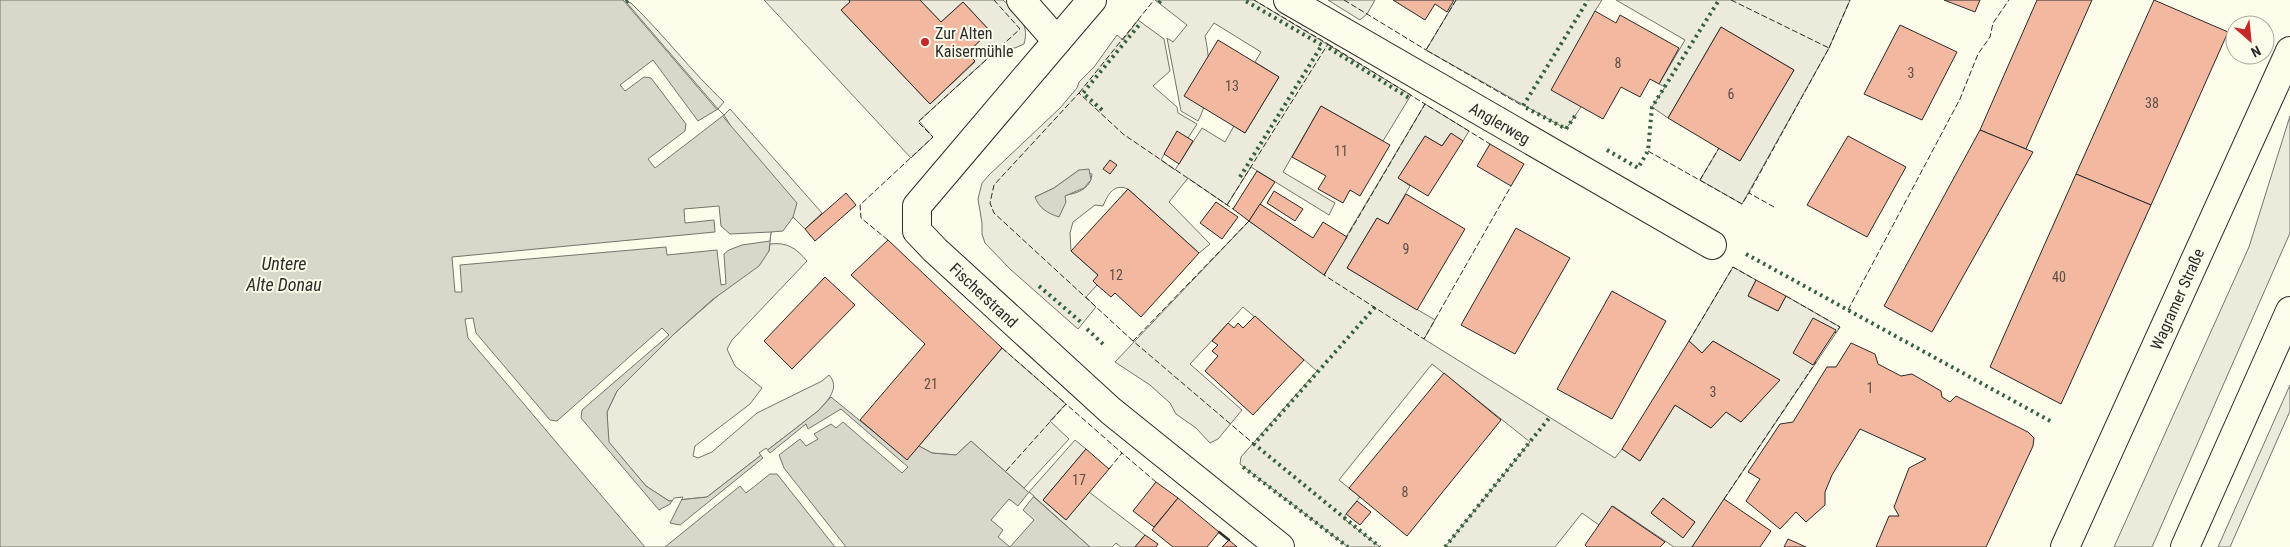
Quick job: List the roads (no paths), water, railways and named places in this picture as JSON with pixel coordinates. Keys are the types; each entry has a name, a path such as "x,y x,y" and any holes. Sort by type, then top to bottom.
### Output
{"street":[{"path":"1020,0 1057,41"},
{"name":"Fischerstrand","path":"1092,0 917,206 917,231 935,250 1111,411 1280,547"},
{"name":"Anglerweg","path":"1288,0 1712,245"},
{"name":"Wagramer Straße","path":"2065,547 2290,51"},
{"path":"2185,547 2290,310"}],"water":[{"name":"Untere Alte Donau","path":"0,0 623,0 797,203 793,217 783,231 771,232 769,251 759,266 712,300 674,334 617,391 607,412 609,442 646,486 669,501 707,497 818,411 831,397 907,459 919,446 932,453 956,455 971,441 1090,547 0,547"},
{"path":"1089,169 1091,180 1084,188 1065,196 1066,202 1059,217 1041,207 1035,197 1054,188 1079,170"}],"place":[{"name":"Zur Alten Kaisermühle","path":"925,42"}]}
